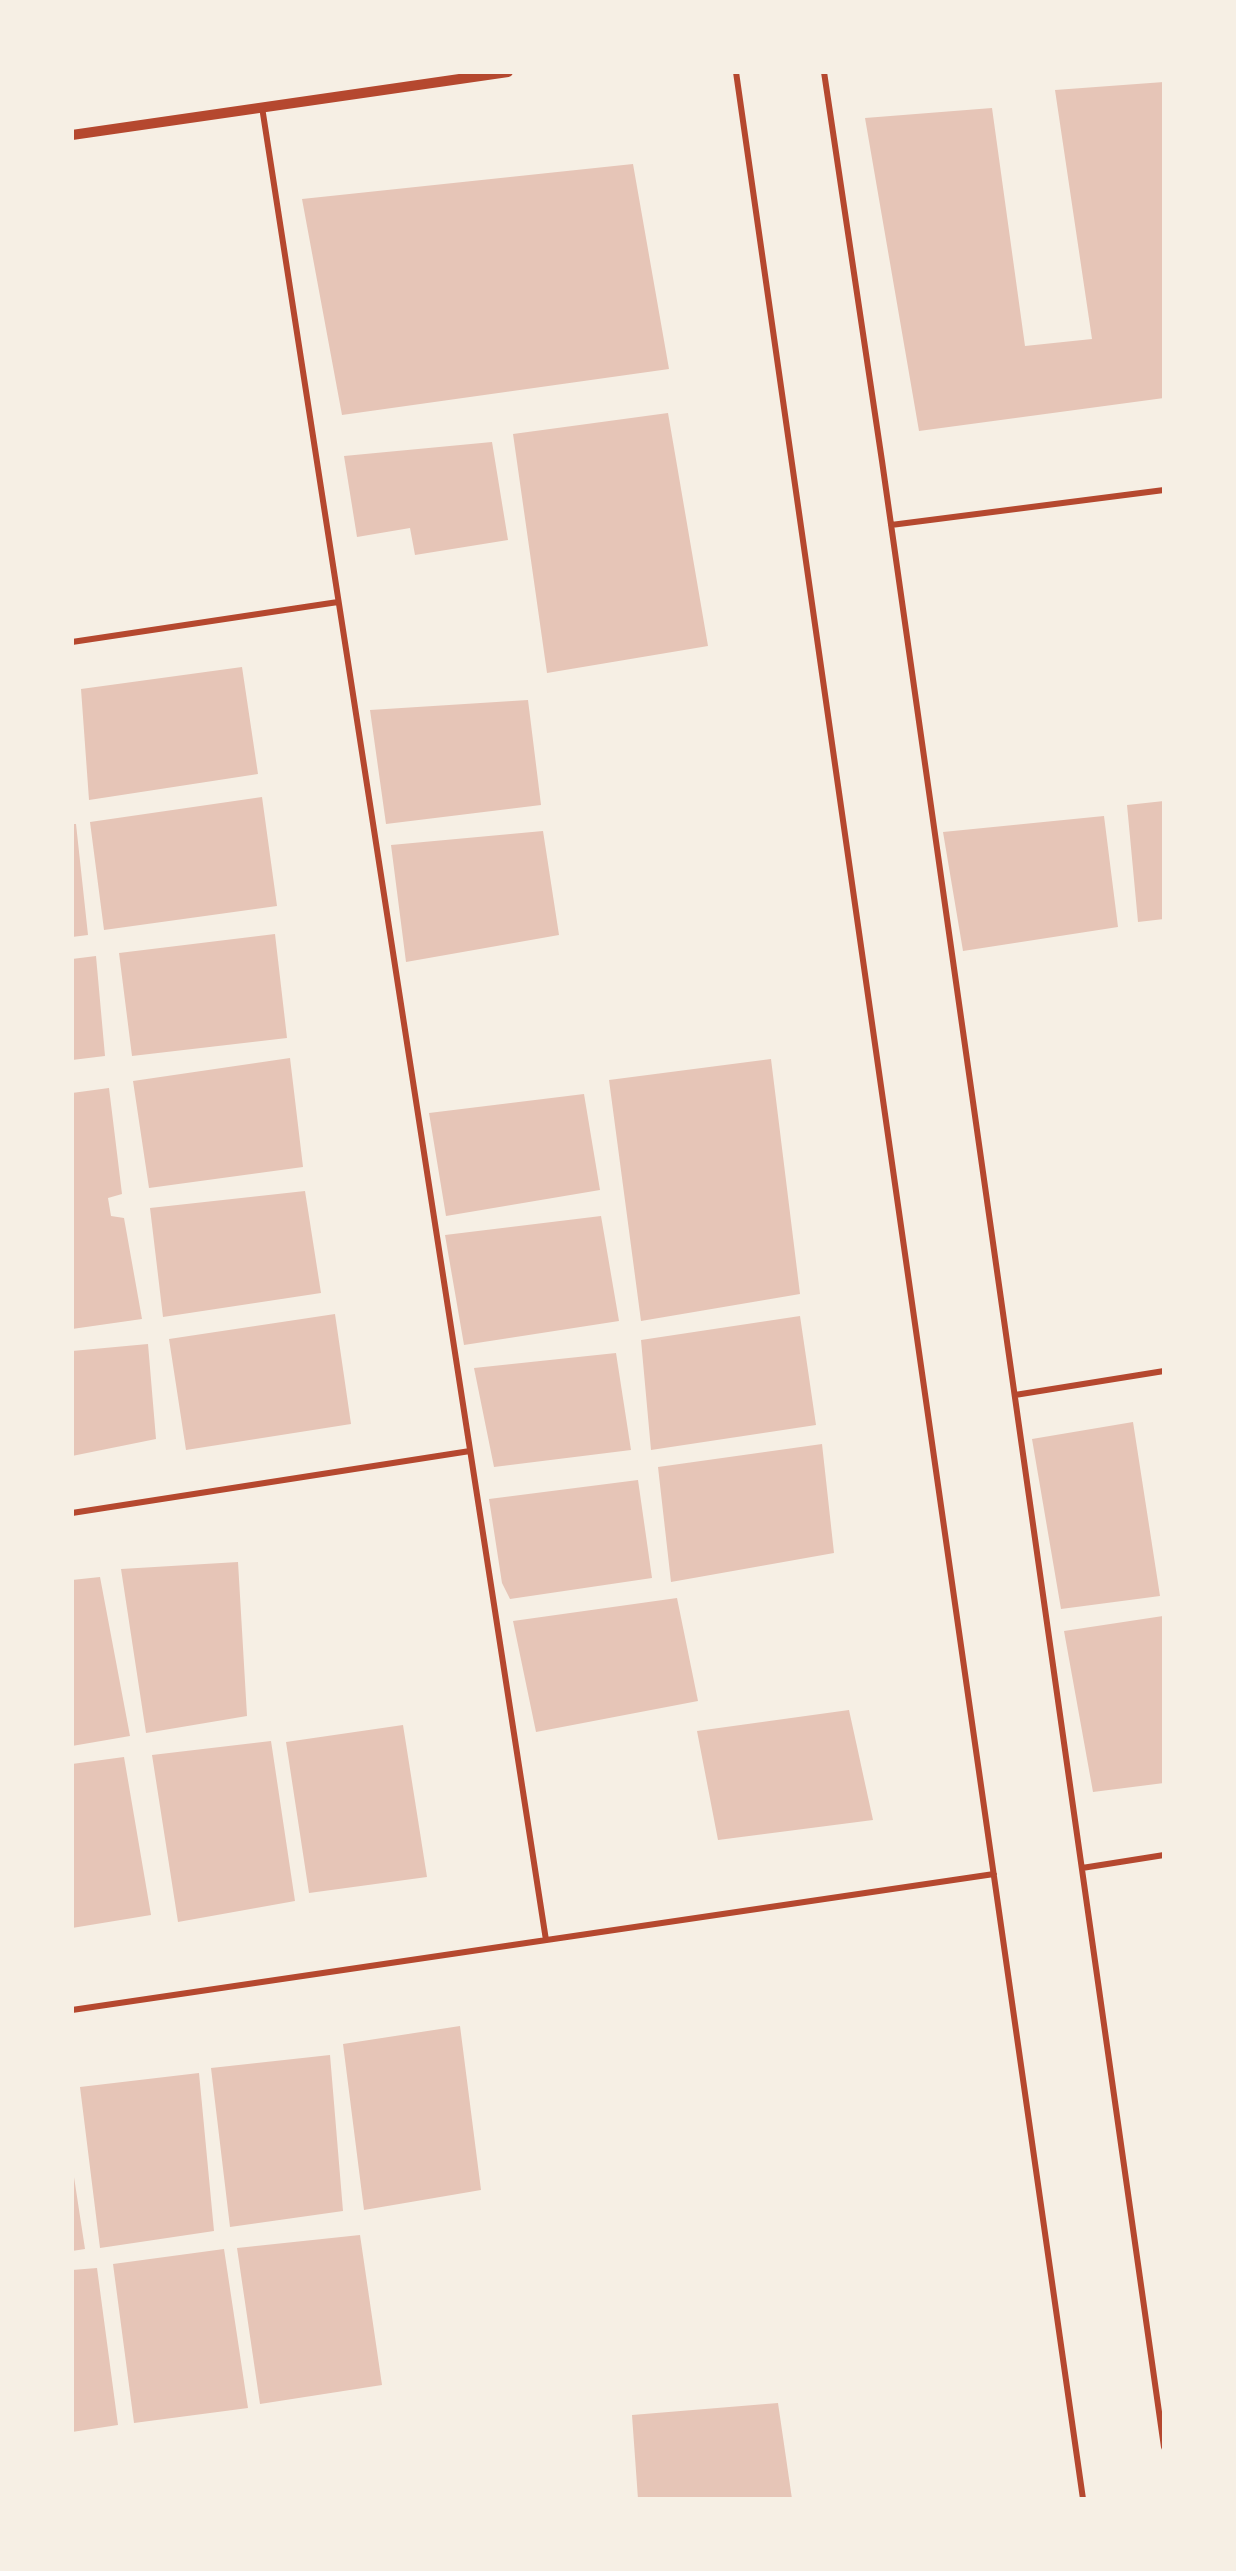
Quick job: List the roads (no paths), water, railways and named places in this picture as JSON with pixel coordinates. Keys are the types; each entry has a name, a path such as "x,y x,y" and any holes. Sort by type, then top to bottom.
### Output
{"street":[{"path":"72,135 508,72"},
{"path":"736,72 1083,2499"},
{"path":"824,72 891,525 1164,2447"},
{"path":"262,107 546,1940"},
{"path":"891,525 1164,490"},
{"path":"72,642 338,602"},
{"path":"1015,1395 1164,1371"},
{"path":"72,1514 470,1450"},
{"path":"1082,1868 1164,1855"},
{"path":"72,2010 994,1874"}]}
